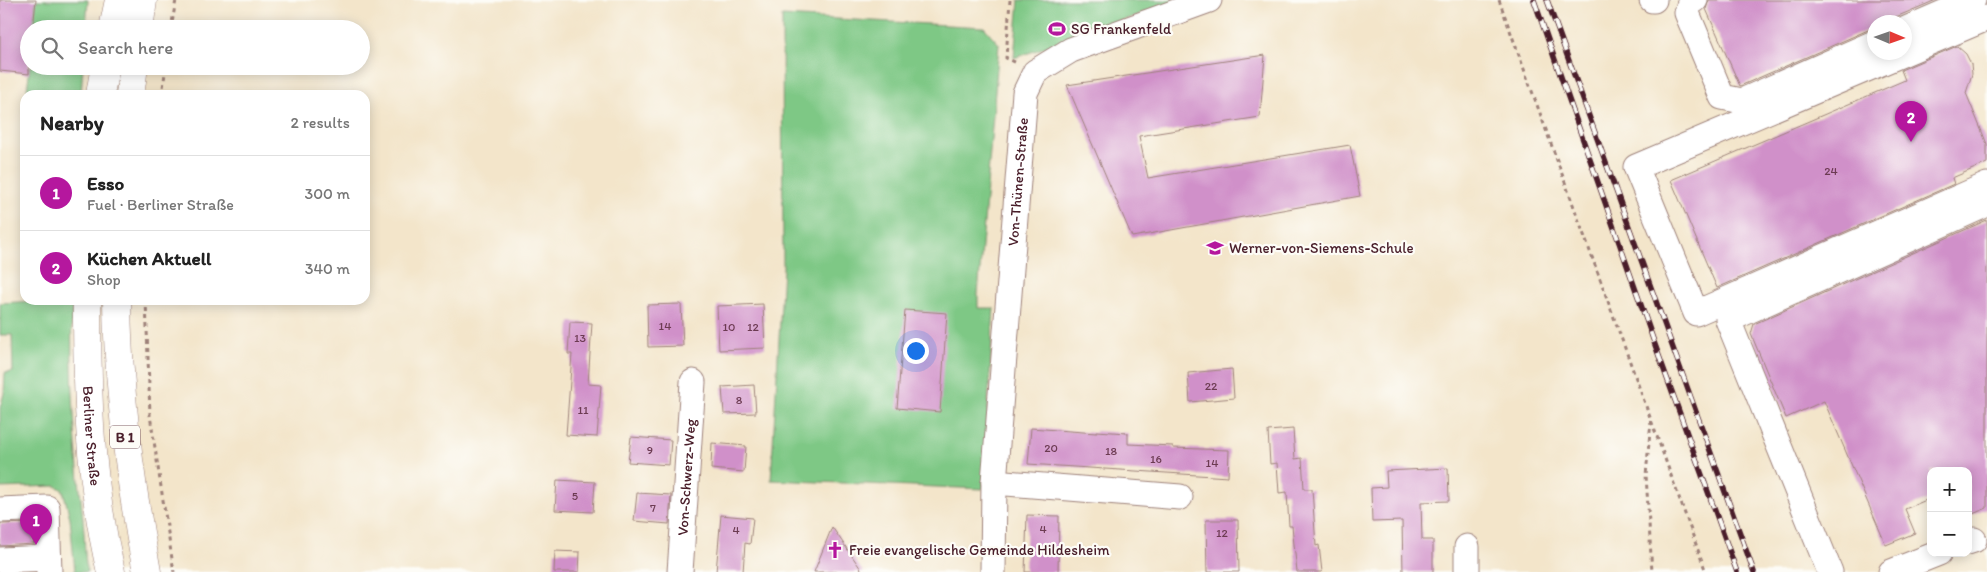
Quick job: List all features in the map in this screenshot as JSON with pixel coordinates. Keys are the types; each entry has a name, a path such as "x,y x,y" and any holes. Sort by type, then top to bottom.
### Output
{"main road":[{"path":"100,20 101,0"},
{"path":"114,20 119,0"},
{"path":"140,20 143,0"},
{"path":"96,90 97,75"},
{"path":"101,90 103,75"},
{"path":"131,90 133,75"},
{"name":"Berliner Straße","path":"87,305 89,435 97,503 111,572"},
{"name":"B 1","path":"117,305 120,386 137,518 147,572"}],"street":[{"path":"1036,72 1071,50 1209,0"},
{"path":"1694,0 1690,2 1687,13 1722,98 1742,101 1867,46"},
{"path":"1912,27 1973,0"},
{"path":"1987,18 1636,167 1696,313 1987,185"},
{"name":"Von-Thünen-Straße","path":"993,572 994,482 1026,93 1036,72"},
{"path":"1830,572 1728,320 1987,204"},
{"name":"Von-Schwerz-Weg","path":"680,572 693,382"},
{"path":"994,482 1180,498"},
{"path":"0,510 46,508 49,565 0,560"},
{"path":"1467,547 1467,572"},
{"path":"1891,572 1929,557"}],"path":[{"path":"173,20 176,0"},
{"path":"1010,0 1006,58 1036,72"},
{"path":"1499,0 1706,572"},
{"path":"163,90 165,75"},
{"path":"146,305 150,414 174,572"},
{"path":"1651,418 1646,475 1652,572"}],"green space":[{"path":"36,0 88,0 87,20 34,20"},
{"name":"SG Frankenfeld","path":"1019,0 1182,0 1014,58"},
{"path":"782,16 984,27 999,44 978,294 978,308 994,308 983,489 771,480 783,268"},
{"path":"29,75 82,75 81,90 27,90"},
{"path":"20,302 20,305 72,305 74,409 87,572 75,572 70,518 63,490 56,486 0,488 0,408 4,393 5,373 13,372 12,335 0,335 0,303"}],"building":[{"path":"0,0 36,0 34,20 20,20 20,73 0,71"},
{"path":"1709,0 1936,0 1901,15 1867,15 1867,30 1740,86 1706,9"},
{"path":"1957,46 1966,54 1971,64 1972,74 1966,93 1987,144 1987,163 1952,178 1954,184 1717,288 1671,180 1905,80 1901,70"},
{"path":"1265,55 1260,117 1139,136 1148,178 1350,145 1360,196 1132,237 1067,85"},
{"path":"1987,220 1987,508 1972,514 1972,467 1927,467 1927,500 1905,509 1915,533 1886,545 1824,401 1786,418 1751,334 1754,324"},
{"path":"681,304 683,346 648,347 647,305"},
{"path":"763,304 765,348 719,350 717,306"},
{"path":"905,310 947,313 940,412 897,408"},
{"path":"570,322 592,323 588,384 601,385 597,437 566,435 572,354 568,354"},
{"path":"1232,369 1234,398 1190,402 1188,373"},
{"path":"754,385 756,413 724,414 722,387"},
{"path":"1031,428 1096,433 1096,431 1128,433 1128,444 1229,450 1228,477 1028,464"},
{"path":"1293,429 1295,459 1302,458 1304,489 1312,489 1316,546 1319,545 1322,572 1297,572 1292,526 1289,526 1287,492 1279,493 1277,463 1270,464 1268,431"},
{"path":"631,437 671,440 669,465 628,462"},
{"path":"712,443 746,446 744,472 711,469"},
{"path":"1448,468 1449,501 1421,502 1422,540 1433,540 1433,572 1403,572 1402,521 1372,522 1371,488 1387,487 1386,471"},
{"path":"557,480 595,482 593,512 555,510"},
{"path":"637,493 671,495 669,524 634,521"},
{"path":"721,515 753,518 750,544 745,543 743,572 716,572"},
{"path":"1027,515 1059,516 1058,572 1025,572"},
{"path":"1206,520 1238,520 1239,572 1207,572"},
{"path":"33,523 34,544 0,546 0,524"},
{"name":"Freie evangelische Gemeinde Hildesheim","path":"832,527 863,572 814,572"},
{"path":"555,551 580,552 579,572 554,572"}],"railway":[{"path":"1534,0 1737,572"},
{"path":"1547,0 1754,572"}],"place":[{"name":"SG Frankenfeld","path":"1057,29"},
{"name":"Küchen Aktuell","path":"1911,142"},
{"name":"Werner-von-Siemens-Schule","path":"1215,248"},
{"name":"Esso","path":"36,545"},
{"name":"Freie evangelische Gemeinde Hildesheim","path":"835,550"}]}
